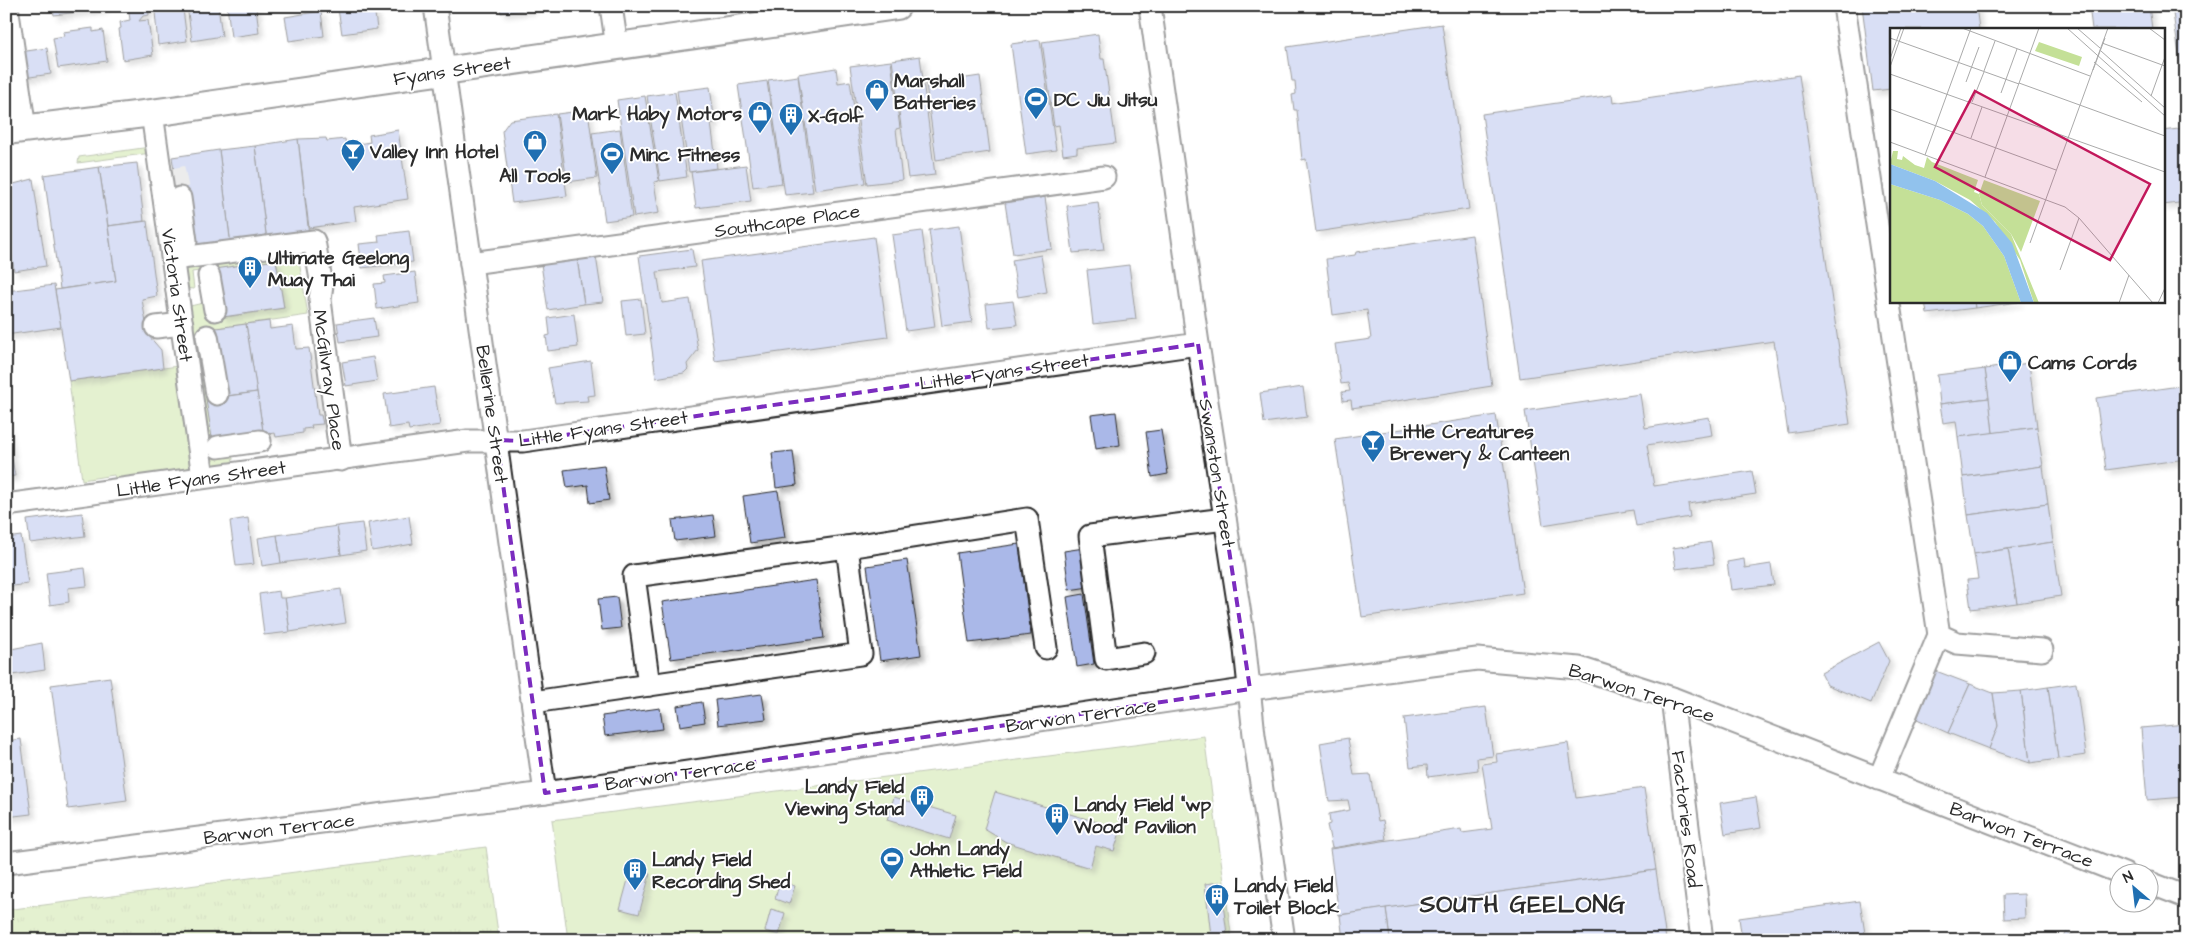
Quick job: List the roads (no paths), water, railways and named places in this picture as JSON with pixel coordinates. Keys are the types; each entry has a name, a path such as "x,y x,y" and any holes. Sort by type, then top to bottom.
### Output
{"main road":[{"name":"Fyans Street","path":"16,130 617,47 897,6"}],"street":[{"path":"7,6 16,130"},
{"name":"Bellerine Street","path":"435,6 545,793"},
{"path":"611,6 617,47"},
{"name":"Swanston Street","path":"1150,6 1250,689 1266,820 1284,940"},
{"path":"1844,6 1939,635 1879,778"},
{"name":"Victoria Street","path":"152,112 167,165 173,258 203,477"},
{"name":"Southcape Place","path":"471,263 1104,176"},
{"path":"173,258 183,248 186,241 180,198"},
{"name":"McGilvray Place","path":"173,258 314,240 322,285 320,300 341,460"},
{"path":"178,297 212,293"},
{"path":"156,327 182,324"},
{"path":"207,336 217,394"},
{"name":"Little Fyans Street","path":"6,505 468,441 523,441 1198,344"},
{"path":"188,364 211,362"},
{"path":"218,447 250,443 242,472"},
{"path":"649,685 634,576 847,547 1027,519 1046,648"},
{"path":"1144,653 1106,658 1090,536 1225,519"},
{"path":"533,702 862,654 847,547"},
{"path":"1939,635 1957,643 2042,650"},
{"name":"Barwon Terrace","path":"6,863 545,793 1250,689 1478,659 1579,668 1672,698 2110,869"},
{"name":"Factories Road","path":"1672,698 1702,940"},
{"path":"2160,887 2186,897"}],"tunnel":[{"path":"174,168 180,198"}],"place":[{"name":"Marshall Batteries","path":"877,112"},
{"name":"DC Jiu Jitsu","path":"1036,120"},
{"name":"Mark Haby Motors","path":"760,134"},
{"name":"X-Golf","path":"791,136"},
{"name":"All Tools","path":"535,163"},
{"name":"Valley Inn Hotel","path":"353,172"},
{"name":"Minc Fitness","path":"612,175"},
{"name":"Ultimate Geelong Muay Thai","path":"250,289"},
{"name":"Cams Cords","path":"2010,383"},
{"name":"Little Creatures Brewery & Canteen","path":"1373,463"},
{"name":"Landy Field Viewing Stand","path":"922,818"},
{"name":"Landy Field \"wp Wood\" Pavilion","path":"1057,836"},
{"name":"John Landy Athletic Field","path":"892,880"},
{"name":"Landy Field Recording Shed","path":"635,891"},
{"name":"Landy Field Toilet Block","path":"1217,917"}],"district":[{"name":"SOUTH GEELONG","path":"1523,904"}]}
